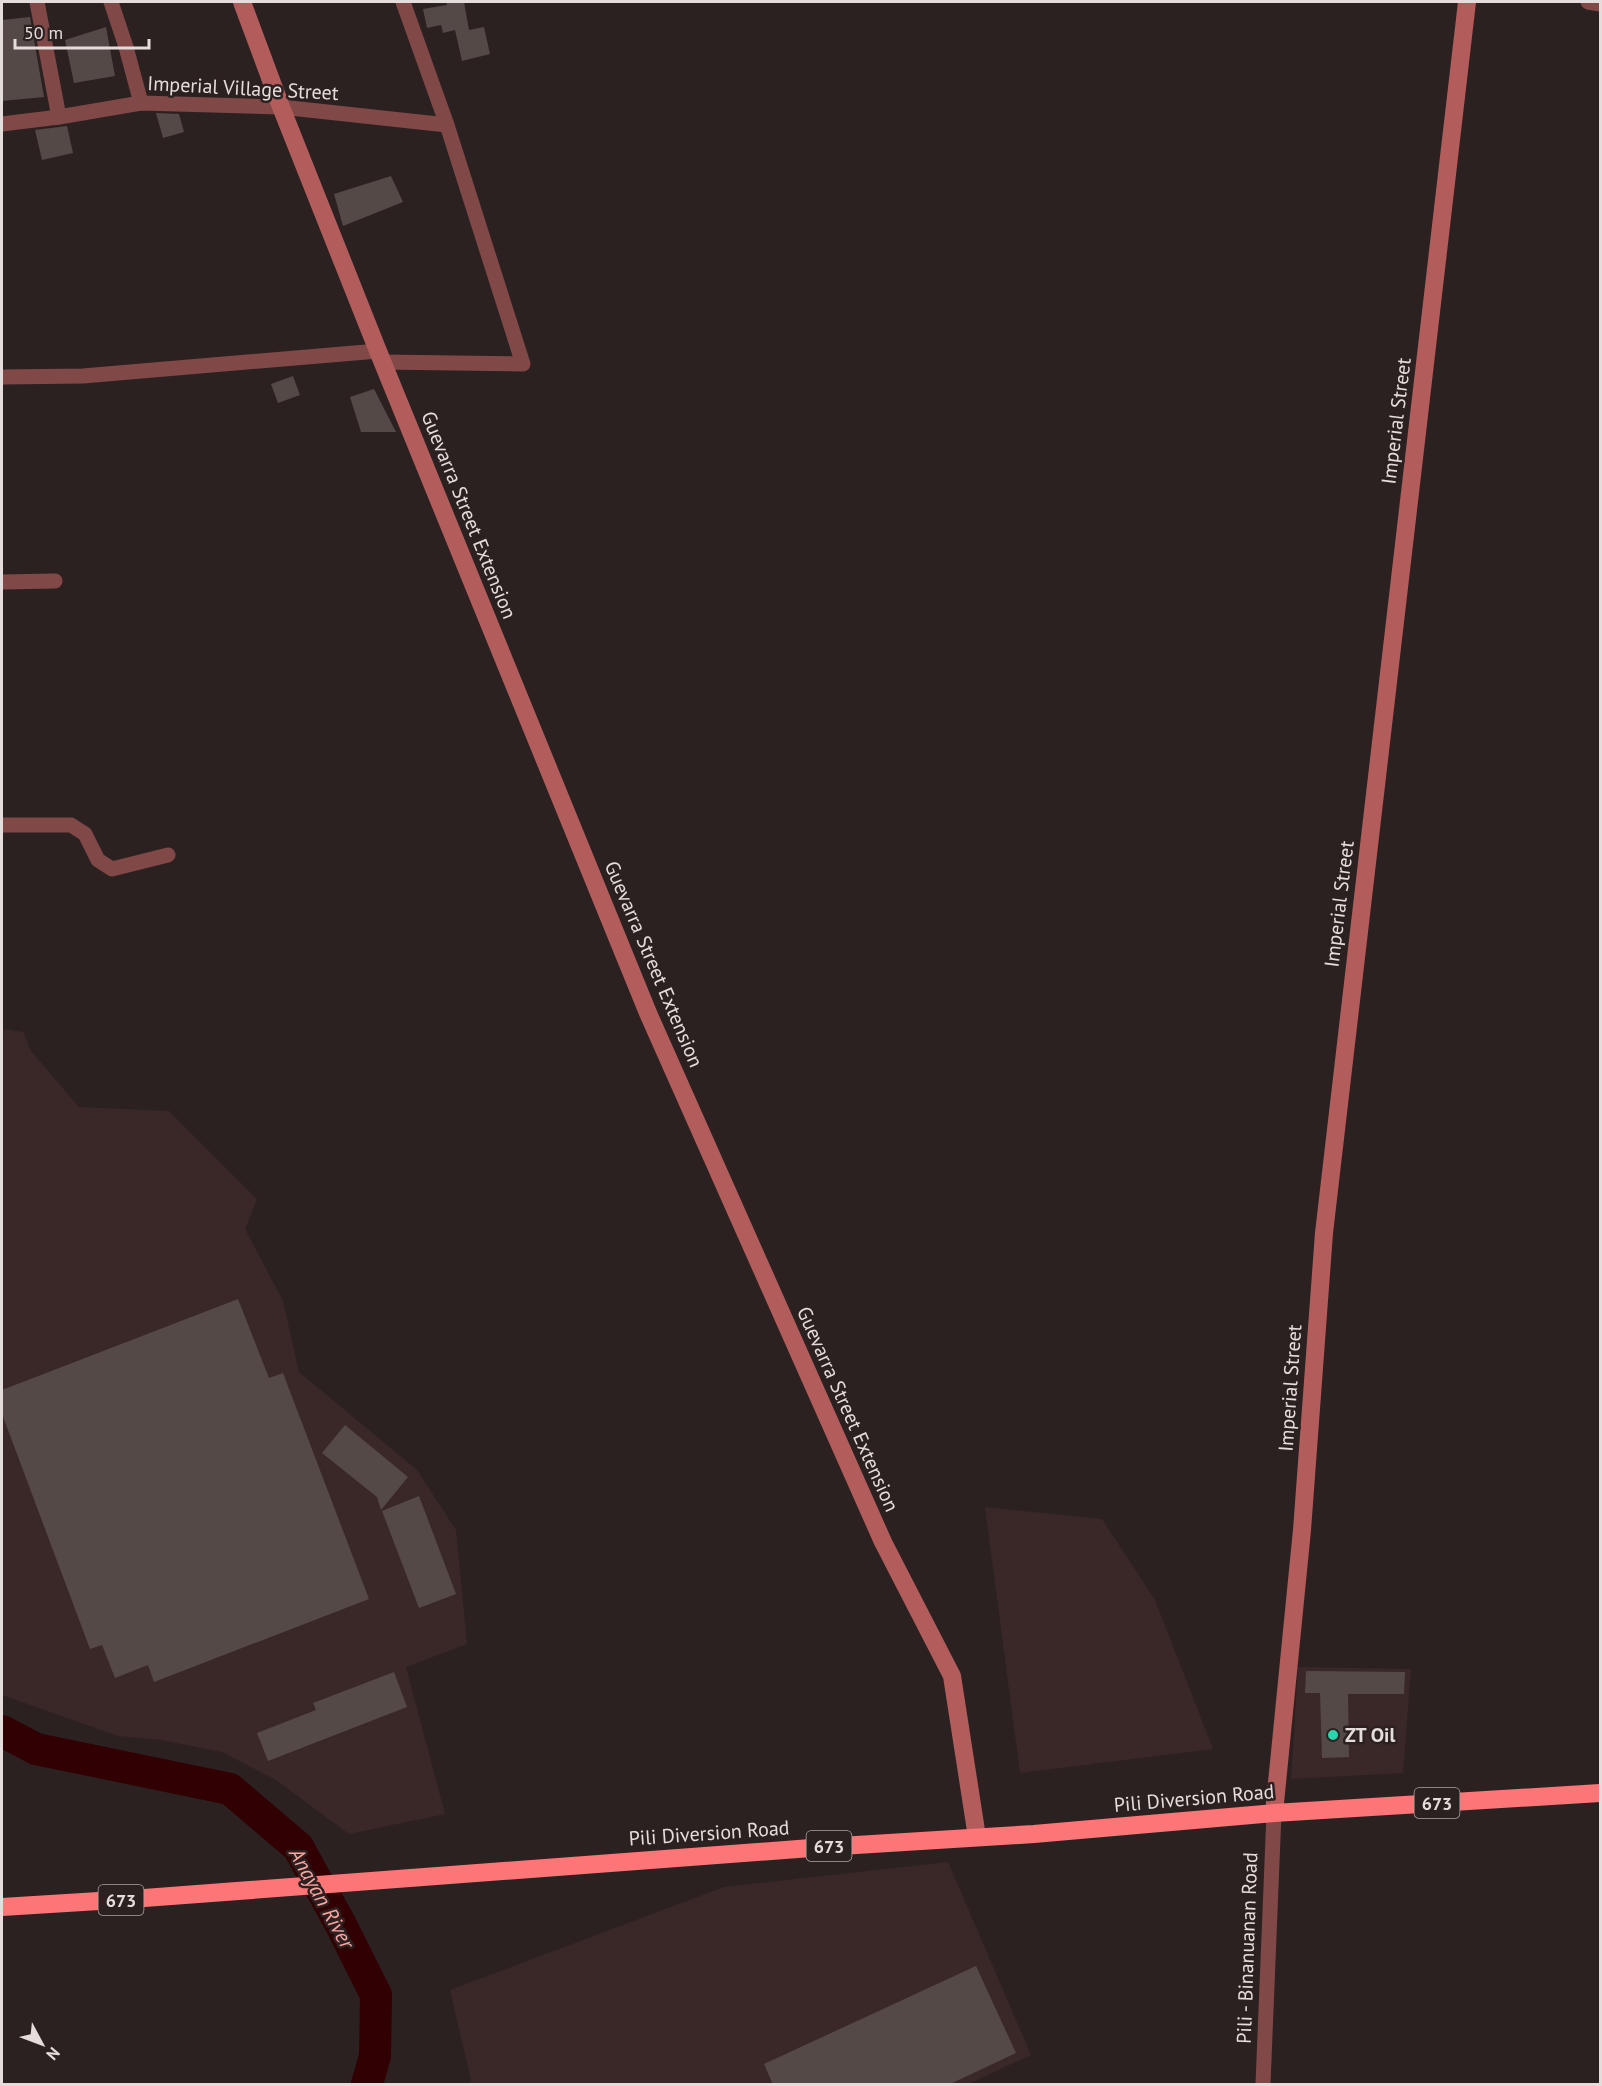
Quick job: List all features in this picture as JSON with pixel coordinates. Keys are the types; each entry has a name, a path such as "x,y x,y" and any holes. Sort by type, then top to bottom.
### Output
{"highway":[{"name":"Pili Diversion Road","path":"2,1907 1600,1792"}],"street":[{"path":"37,2 58,117"},
{"path":"111,2 141,103"},
{"name":"Guevarra Street Extension","path":"242,2 380,357 648,1013 883,1542 952,1676 976,1837"},
{"path":"2,377 83,376 380,357 523,364 447,125 403,2"},
{"name":"Imperial Street","path":"1274,1814 1302,1530 1324,1233 1467,2"},
{"path":"1588,2 1600,4"},
{"name":"Imperial Village Street","path":"2,124 141,103 281,107 447,125"},
{"path":"2,582 55,581"},
{"path":"2,825 71,825 85,834 98,860 112,869 168,855"},
{"name":"Pili - Binanuanan Road","path":"1263,2085 1274,1814"}],"shaded area":[{"path":"4,1029 23,1032 31,1051 79,1107 169,1111 257,1199 245,1229 283,1301 299,1372 417,1470 456,1530 467,1644 406,1667 445,1814 349,1834 276,1780 222,1752 161,1740 118,1736 2,1695 2,1056"},
{"path":"985,1507 1102,1519 1155,1600 1213,1749 1020,1773"},
{"path":"1298,1667 1411,1669 1403,1773 1291,1779"},
{"path":"948,1862 1031,2055 968,2084 469,2084 471,2080 450,1990 724,1887"}],"building":[{"path":"446,2 464,2 469,30 484,27 490,54 462,61 455,30 443,33 441,25 427,28 423,9 447,5"},
{"path":"30,17 44,97 2,101 2,20"},
{"path":"106,27 115,76 74,83 65,40"},
{"path":"156,113 179,114 184,132 163,138"},
{"path":"67,126 73,153 42,160 35,130"},
{"path":"391,176 403,202 343,226 334,194"},
{"path":"293,376 300,395 278,403 271,384"},
{"path":"374,389 396,432 361,432 350,397"},
{"path":"238,1299 269,1378 283,1373 369,1599 154,1682 148,1665 115,1678 102,1645 90,1649 2,1414 2,1390"},
{"path":"345,1425 408,1477 381,1510 377,1497 322,1453"},
{"path":"419,1496 456,1594 419,1608 382,1511"},
{"path":"1306,1671 1405,1672 1404,1694 1348,1694 1349,1757 1322,1758 1320,1693 1305,1693"},
{"path":"394,1672 407,1707 268,1761 257,1733 316,1710 313,1703"},
{"path":"976,1966 1016,2053 948,2085 773,2085 764,2064"}],"waterway":[{"name":"Anayan River","path":"2,1731 36,1749 230,1789 298,1847 376,1995 375,2056 367,2084"}],"place":[{"name":"ZT Oil","path":"1333,1735"}]}
